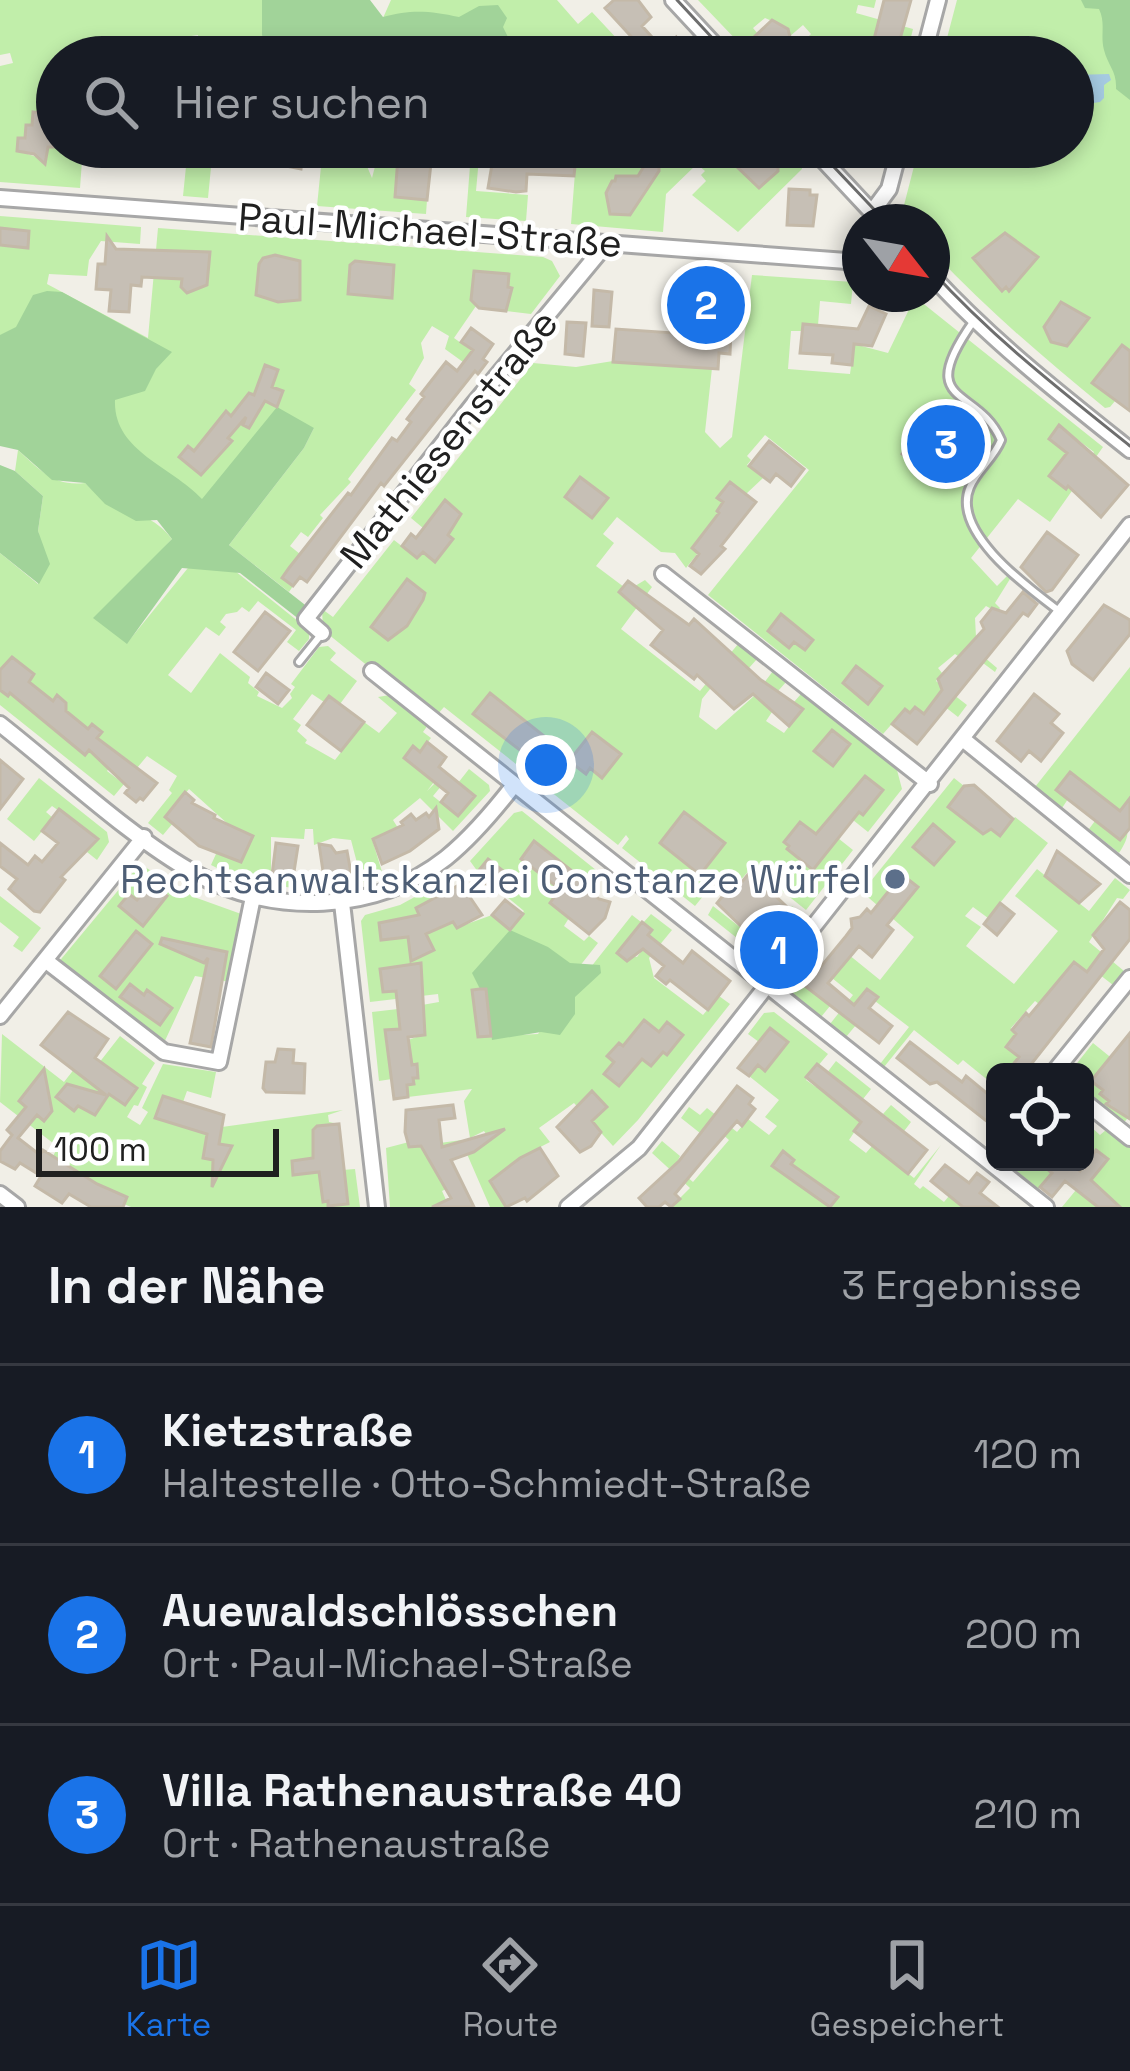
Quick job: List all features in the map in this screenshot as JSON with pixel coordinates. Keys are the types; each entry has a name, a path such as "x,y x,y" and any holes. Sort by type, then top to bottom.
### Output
{"street":[{"path":"673,0 706,36"},
{"path":"929,36 938,0"},
{"path":"830,168 864,204"},
{"path":"882,204 895,168"},
{"name":"Paul-Michael-Straße","path":"0,198 842,261"},
{"name":"Mathiesenstraße","path":"322,633 306,620 472,406 607,243"},
{"path":"950,295 974,321 1130,450"},
{"path":"568,1207 639,1148 1130,525"},
{"path":"663,574 930,784"},
{"path":"372,671 766,987 986,1149"},
{"path":"0,724 198,875 254,897 298,904 342,903 410,880 443,860 484,823 514,785"},
{"path":"964,740 1125,871 1130,854"},
{"path":"0,1016 143,837"},
{"path":"45,960 164,1052 218,1062 254,897"},
{"path":"342,903 377,1207"},
{"path":"1061,1063 1130,978"},
{"path":"1094,1109 1130,1138"},
{"path":"1009,1171 1046,1207"},
{"path":"0,1194 17,1207"}],"lane":[{"path":"974,321 952,358 950,382 961,400 992,424 1000,440 968,490 973,520 995,560 1062,613"},
{"path":"299,662 322,633"}],"green space":[{"path":"0,0 284,0 308,36 36,36 36,113 32,125 26,125 25,138 18,138 25,153 36,157 36,168 81,168 80,188 0,182 0,66 13,63 10,53 0,55"},
{"path":"262,0 370,0 383,17 421,12 459,17 479,6 498,5 507,18 503,27 508,36 262,35"},
{"path":"391,0 557,0 578,24 592,12 614,36 428,36 383,18"},
{"path":"698,0 876,0 874,8 858,5 856,13 913,29 911,36 809,36 803,25 789,36 788,28 765,18 753,28 756,36 732,36"},
{"path":"957,0 1116,0 1130,4 1130,351 1122,345 1092,383 1115,401 1105,408 950,270 950,204 904,204 914,168 1094,168 1094,36 948,36"},
{"path":"1081,0 1130,0 1130,100 1116,89 1104,50 1099,9 1085,8"},
{"path":"186,168 211,168 208,198 183,196"},
{"path":"321,168 368,168 372,178 375,168 397,168 395,197 427,200 426,214 317,206"},
{"path":"470,168 478,168 476,191 528,195 526,221 466,217"},
{"path":"575,168 693,168 666,194 663,232 571,224"},
{"path":"702,168 802,169 738,232 692,195 706,181 701,175 705,171"},
{"path":"0,216 141,227 140,244 101,241 89,260 87,276 49,274 47,284 148,338 158,228 543,257 552,261 560,276 531,314 506,311 512,288 473,296 476,306 454,338 472,351 463,362 445,349 449,336 432,326 421,343 424,358 409,384 416,390 308,537 301,532 290,546 300,554 282,577 293,586 289,592 229,545 304,448 314,428 198,506 0,354"},
{"path":"752,275 842,281 842,303 820,301 818,325 804,324 802,331 791,331 788,369 850,374 854,344 888,353 908,312 934,312 1103,447 1050,522 1018,499 971,558 997,586 1007,576 1010,579 995,603 1000,608 997,612 986,606 975,618 976,637 970,645 997,668 995,672 983,663 978,669 955,654 938,668 942,673 936,681 967,705 958,717 935,699 927,717 916,707 910,713 905,709 883,734 708,595 809,470 765,435 747,456 751,460 747,465 763,478 746,494 729,482 718,498 723,502 717,511 728,520 705,531 692,547 698,553 686,568 675,553 661,552 617,517 603,534 614,543 596,566 624,587 645,580 652,587 621,629 700,691 738,644 757,659 749,668 735,658 702,699 699,717 716,730 754,696 773,671 786,682 765,706 772,712 766,721 784,733 802,709 794,702 801,694 897,770 902,789 868,832 838,808 824,827 853,850 806,910 752,867 732,890 717,879 695,906 622,848 629,839 626,835 618,845 444,707 437,715 323,630 322,609 333,617 394,540 417,558 423,552 436,561 453,540 448,535 461,514 445,501 436,511 441,517 423,528 411,518 533,363 576,367 613,361 712,368 705,432 720,448 732,437","holes":["945,406 976,427 983,456 962,475 941,472 927,461 920,469 902,454 908,446 903,441 934,407","1059,426 1094,452 1066,489 1066,452 1049,439"]},
{"path":"62,292 172,352 145,391 115,400 117,418 133,445 202,499 277,407 314,428 304,448 229,545 309,608 300,620 240,573 182,568 127,644 93,618 172,539 157,520 136,521 105,504 85,483 52,480 18,450 0,446 0,335 16,327 33,295"},
{"path":"18,450 48,475 85,483 152,521 172,539 149,564 127,643 205,547 309,630 309,639 299,651 287,642 296,630 258,601 249,612 242,607 226,614 220,622 226,627 219,636 206,627 168,675 191,693 220,653 250,677 248,683 259,692 257,696 282,708 292,698 295,687 291,684 319,647 328,646 336,653 330,660 357,681 340,704 329,696 324,702 312,694 293,719 301,725 297,731 305,743 335,760 364,722 379,733 397,713 378,697 390,695 428,725 423,732 431,738 420,752 413,747 404,758 434,782 427,791 442,776 447,779 433,796 458,816 474,796 458,783 469,769 490,791 453,831 420,798 393,820 398,828 372,839 383,875 362,882 351,840 333,838 314,845 313,829 305,829 304,839 271,837 271,875 294,878 293,888 251,880 211,865 229,825 189,789 166,816 173,823 163,835 148,823 172,793 169,790 177,776 147,756 137,768 120,755 107,771 124,784 114,796 0,705 0,553 38,584 41,547 38,531 43,496 15,471"},
{"path":"0,465 15,471 43,496 38,531 50,564 39,584 0,553"},
{"path":"1130,667 1130,802 1120,812 1127,833 1119,853 1089,829 1109,802 1070,772 1056,789 1068,799 1062,808 1035,787"},
{"path":"39,778 107,832 109,842 97,860 87,852 97,838 52,806 46,812 53,818 34,841 7,819"},
{"path":"954,778 964,786 985,831 991,829 1000,836 1015,817 1048,843 988,918 973,907 965,916 981,927 966,946 1014,984 1058,931 1015,896 1037,869 1089,911 1115,878 1130,890 1123,899 1117,898 1089,942 1124,971 1113,985 1091,968 1087,972 1073,962 1039,1004 1035,1001 1011,1028 1016,1034 1006,1047 1019,1057 1014,1063 986,1063 986,1079 963,1060 958,1065 914,1030 884,1067 880,1064 909,1027 867,989 854,1005 856,1025 846,1037 830,1024 853,995 832,978 838,946 880,980 914,937 862,892"},
{"path":"522,811 601,874 588,889 582,884 561,884 550,902 569,918 564,926 584,941 589,936 598,943 572,976 473,990 483,1020 476,1022 478,1037 538,1034 632,915 641,922 618,952 637,957 643,949 639,946 643,923 651,914 672,930 649,958 654,978 703,1015 719,996 730,1004 613,1146 574,1103 539,1128 550,1142 490,1181 506,1207 490,1207 467,1154 490,1140 484,1131 470,1138 464,1101 472,1089 408,1097 407,1085 418,1077 417,1065 379,1081 372,1012 398,1009 404,1028 386,1030 408,1040 425,1034 422,1005 439,1002 438,994 370,1002 361,921 365,915 400,905 444,881 451,891 448,913 456,928 492,915 510,929 524,911 496,888 506,874 478,872 470,861 514,813"},
{"path":"140,864 194,897 244,915 230,982 195,976 163,1045 57,964","holes":["151,883 167,896 143,925 119,906 129,894 137,900"]},
{"path":"0,896 41,928 22,952 13,946 19,937 0,922"},
{"path":"713,906 759,942 792,906 802,914 771,953 757,954 708,915"},
{"path":"510,930 570,963 600,965 601,973 575,997 575,1014 560,1035 541,1032 492,1040 486,989 480,989 472,973"},
{"path":"810,956 822,966 806,985 830,1006 821,1017 790,992 790,981"},
{"path":"774,1012 828,1054 806,1080 816,1087 836,1061 871,1089 851,1114 861,1122 849,1140 866,1153 872,1146 877,1149 896,1124 883,1114 891,1105 911,1122 885,1156 914,1178 941,1145 914,1184 944,1202 963,1179 965,1207 671,1207 690,1188 652,1153 662,1141 680,1156 679,1170 693,1182 729,1140 712,1125 700,1133 681,1118 689,1107 700,1115 707,1108 737,1132 748,1119 769,1135 777,1126 765,1117 779,1100 749,1076 758,1065 764,1070 759,1042 748,1034 764,1013"},
{"path":"2,1034 64,1082 75,1068 88,1077 120,1036 155,1063 142,1084 147,1087 138,1106 127,1117 140,1125 148,1112 142,1108 163,1064 216,1072 211,1098 187,1091 183,1102 163,1096 155,1117 207,1135 203,1158 213,1160 213,1169 225,1162 219,1144 222,1127 343,1110 328,1115 329,1122 339,1124 314,1127 314,1162 293,1174 355,1169 360,1207 131,1207 124,1204 127,1197 88,1207 95,1192 83,1188 88,1178 53,1156 58,1147 0,1102"},
{"path":"1093,1043 1130,1073 1130,1115 1123,1124 1094,1101 1094,1063 1077,1063"},
{"path":"1107,1129 1130,1147 1130,1207 1062,1207 1076,1190 1090,1200 1100,1188 1091,1180 1108,1159 1097,1150 1094,1154 1094,1130 1100,1135"},
{"path":"462,1140 429,1161 434,1169 460,1182 442,1191 446,1200 434,1207 390,1207 386,1148"},
{"path":"1016,1171 1080,1171 1058,1182 1050,1175 1039,1189"}],"water":[{"path":"1094,74 1109,74 1111,80 1104,85 1104,98 1094,103"}],"building":[{"path":"614,0 638,0 651,17 642,26 651,36 631,36 605,8"},
{"path":"884,0 911,0 901,36 875,36"},
{"path":"772,20 788,29 790,36 755,36"},
{"path":"36,112 36,156 17,151 18,138 25,138 26,125 32,125"},
{"path":"397,168 430,168 427,200 395,197"},
{"path":"491,168 575,168 574,176 527,174 526,191 488,188"},
{"path":"643,168 659,168 630,215 610,214 606,193 612,181 616,176 638,176"},
{"path":"738,168 778,168 759,188"},
{"path":"789,189 817,195 813,226 787,225"},
{"path":"0,228 29,231 28,248 0,245"},
{"path":"1005,233 1038,257 1009,291 1006,287 1002,291 973,258"},
{"path":"107,236 116,249 210,252 207,285 187,293 181,287 182,279 142,277 141,286 131,285 129,312 109,311 111,290 96,289 98,264 105,264"},
{"path":"275,255 300,261 300,300 278,302 256,295 259,264"},
{"path":"355,261 394,265 392,298 348,294 350,265"},
{"path":"474,271 509,274 508,287 512,288 506,311 479,308 471,300"},
{"path":"691,279 723,282 720,328 731,329 730,354 719,353 718,369 613,362 616,329 688,334"},
{"path":"594,290 612,292 609,327 592,326"},
{"path":"1061,302 1089,318 1067,346 1051,342 1044,327"},
{"path":"866,312 886,314 872,346 854,344 852,365 832,363 833,355 800,353 803,324 858,329"},
{"path":"567,322 586,323 583,356 565,354"},
{"path":"471,328 493,344 483,359 487,362 384,486 381,483 307,582 300,577 293,586 282,578 392,438 397,441 424,397 421,394 446,362 457,371 473,350 461,342"},
{"path":"1122,345 1130,351 1130,411 1092,383"},
{"path":"265,365 278,370 272,387 283,391 277,407 265,401 249,428 243,425 246,417 228,438 232,441 201,475 179,457 188,446 194,451 226,411 231,416 249,393 254,395"},
{"path":"949,405 988,443 974,466 955,481 927,461 921,469 902,454 908,446 903,442 925,414"},
{"path":"1059,425 1128,485 1101,517 1068,486 1049,476 1067,453 1049,439"},
{"path":"769,441 804,469 791,486 776,474 770,482 749,466"},
{"path":"580,477 608,498 592,518 565,497"},
{"path":"730,482 756,502 721,546 725,549 701,574 690,566 699,554 692,548 719,513 723,502 717,498"},
{"path":"445,500 461,514 448,535 453,539 435,562 423,552 417,558 402,546 411,534 416,538"},
{"path":"1047,532 1078,555 1046,592 1021,567"},
{"path":"407,579 425,593 423,600 407,626 388,640 371,627"},
{"path":"628,581 689,625 694,619 761,680 803,709 789,726 753,694 734,709 697,675 694,679 651,645 663,630 619,592"},
{"path":"1023,592 1037,604 1028,616 1023,613 917,744 892,724 905,709 910,713 915,707 924,714 942,690 938,679 984,629 981,622 992,608 1006,613"},
{"path":"1104,605 1130,620 1130,634 1093,680 1072,664 1067,651"},
{"path":"265,612 290,631 258,671 234,652"},
{"path":"781,614 813,640 805,650 794,642 789,648 768,631"},
{"path":"12,657 34,674 29,682 53,701 57,695 66,703 66,711 88,729 92,724 102,732 97,738 157,783 143,800 136,802 125,793 129,788 89,750 85,755 10,693 0,690 0,670"},
{"path":"856,666 882,686 868,704 843,683"},
{"path":"266,673 289,690 278,704 256,687"},
{"path":"490,693 544,736 538,744 561,762 551,774 473,714"},
{"path":"1034,694 1059,714 1051,723 1063,733 1041,761 1029,751 1021,761 997,741"},
{"path":"329,696 364,722 341,751 307,725"},
{"path":"832,730 850,744 833,766 814,751"},
{"path":"592,732 621,754 602,778 590,768 586,774 569,761"},
{"path":"427,742 446,757 439,767 475,796 458,816 441,802 448,793 404,758 413,746 420,752"},
{"path":"0,760 23,779 0,809"},
{"path":"1070,772 1120,811 1130,798 1130,828 1120,840 1056,790"},
{"path":"865,776 883,790 813,870 784,842 800,822 816,834"},
{"path":"974,785 1013,819 1000,836 991,829 983,834 948,807 964,786"},
{"path":"185,792 214,818 253,836 241,862 199,846 165,817"},
{"path":"436,808 439,829 382,864 373,839 403,825 411,814 416,820 426,813 429,817"},
{"path":"59,809 98,839 61,877 65,880 40,912 34,911 9,889 17,879 0,866 0,843 28,865 35,856 42,862 58,843 42,831"},
{"path":"684,812 725,843 700,875 660,843"},
{"path":"933,824 954,842 934,865 913,847"},
{"path":"534,841 581,878 599,899 610,902 605,918 589,934 550,903 560,889 521,859"},
{"path":"276,843 298,846 293,878 272,875"},
{"path":"319,844 331,846 336,853 347,851 351,873 324,878"},
{"path":"1057,851 1100,884 1079,903 1045,876"},
{"path":"488,859 507,874 494,890 475,875"},
{"path":"896,870 918,887 887,925 893,930 872,957 859,946 828,983 854,1005 867,989 878,997 869,1008 892,1026 879,1043 805,986 852,928 851,919 867,909 871,913 892,887 886,882"},
{"path":"750,872 786,906 766,939 747,932 717,903 725,893 730,897"},
{"path":"151,883 167,896 143,926 119,906 129,894 137,900"},
{"path":"461,884 482,915 457,928 453,922 426,934 434,950 411,961 408,937 381,940 379,923 419,915 416,908"},
{"path":"505,900 523,914 510,930 492,915"},
{"path":"1120,902 1130,910 1130,939 1032,1063 1014,1063 1019,1057 1006,1047 1016,1034 1012,1030 1074,962 1087,972 1104,949 1093,935"},
{"path":"1000,903 1014,914 997,935 984,924"},
{"path":"642,922 652,930 648,935 683,963 692,951 730,981 708,1010 670,980 666,984 656,976 664,966 643,949 627,961 617,953"},
{"path":"136,931 152,944 116,989 100,976"},
{"path":"162,938 227,952 211,1047 190,1043 208,958 204,963 160,944"},
{"path":"421,963 425,1035 408,1037 418,1078 407,1085 408,1097 394,1099 385,1030 400,1029 396,991 383,992 380,969"},
{"path":"130,984 172,1008 160,1025 120,997"},
{"path":"486,989 491,1036 478,1037 472,990"},
{"path":"68,1012 108,1039 95,1058 137,1088 125,1105 109,1094 95,1115 78,1106 74,1111 56,1097 67,1084 106,1095 41,1045"},
{"path":"644,1020 659,1032 667,1022 683,1035 651,1066 642,1059 619,1086 604,1074 614,1062 607,1056 619,1043 623,1046"},
{"path":"770,1028 788,1042 765,1071 758,1065 749,1076 738,1068"},
{"path":"1130,1033 1130,1119 1106,1104 1109,1101 1100,1094 1103,1090 1094,1077"},
{"path":"910,1042 962,1082 966,1076 986,1093 986,1121 937,1082 930,1084 897,1058"},
{"path":"278,1049 294,1050 293,1063 305,1064 304,1093 266,1092 263,1088 266,1062 275,1062"},
{"path":"817,1064 927,1150 908,1174 854,1131 861,1122 806,1077"},
{"path":"44,1069 52,1111 44,1121 37,1115 18,1138 40,1155 43,1150 127,1197 123,1207 91,1207 69,1194 62,1203 35,1186 41,1176 20,1163 15,1169 0,1161 0,1151 12,1135 7,1130 26,1107 19,1101"},
{"path":"737,1086 753,1098 749,1104 755,1109 742,1126 737,1121 675,1194 680,1199 671,1207 665,1202 647,1207 639,1198 679,1161"},
{"path":"592,1091 607,1107 592,1121 601,1132 580,1152 557,1127"},
{"path":"163,1096 224,1115 219,1144 232,1146 212,1187 213,1160 203,1158 207,1134 155,1118"},
{"path":"453,1105 455,1118 439,1120 442,1147 505,1129 474,1152 451,1160 474,1207 432,1207 451,1198 421,1146 409,1147 406,1110"},
{"path":"339,1124 348,1204 328,1206 328,1201 323,1202 319,1172 293,1175 292,1161 313,1158 317,1126"},
{"path":"540,1148 558,1176 527,1201 506,1207 490,1181"},
{"path":"783,1151 794,1160 791,1164 838,1197 830,1207 772,1166"},
{"path":"1094,1153 1108,1159 1091,1180 1120,1207 1098,1207 1065,1181 1052,1197 1040,1187 1050,1171 1094,1171"},
{"path":"945,1165 969,1183 977,1173 989,1182 980,1193 998,1207 963,1207 931,1181"}],"tram line":[{"path":"677,0 710,36"},
{"path":"835,168 869,204"},
{"path":"950,290 1003,341 1130,446"}],"place":[{"name":"Auewaldschlösschen","path":"706,305"},
{"name":"Villa Rathenaustraße 40","path":"946,444"},
{"name":"Rechtsanwaltskanzlei Constanze Würfel","path":"895,879"},
{"name":"Kietzstraße","path":"779,950"}]}
